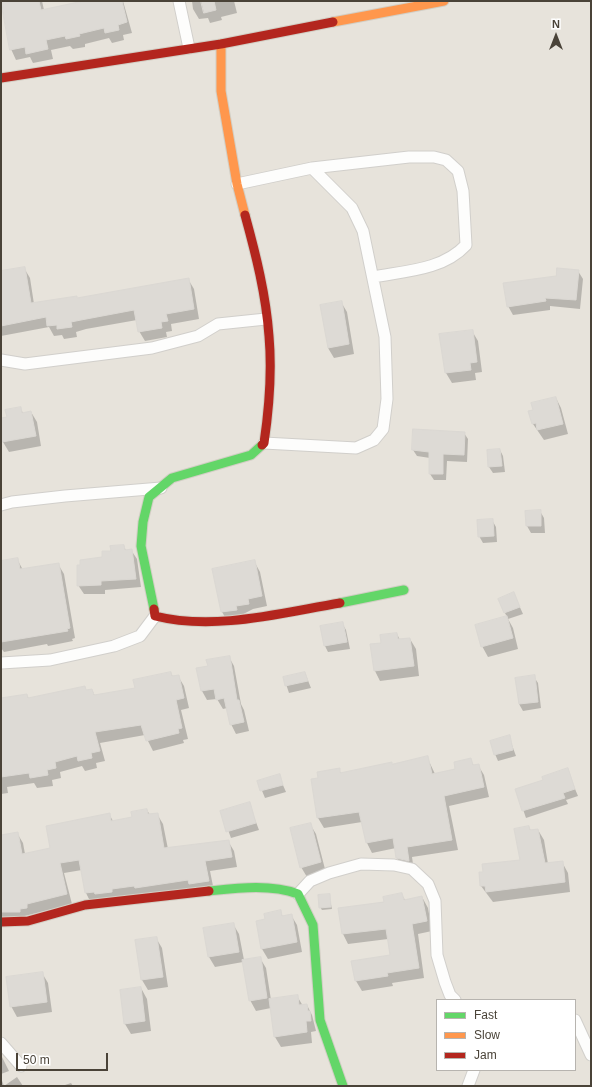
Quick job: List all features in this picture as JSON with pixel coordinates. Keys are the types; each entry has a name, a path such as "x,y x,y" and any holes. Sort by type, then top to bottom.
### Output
{"street":[{"path":"179,1 189,48"},
{"path":"1,78 221,44 415,4 444,1"},
{"path":"156,616 141,546 143,522 149,497 172,478 251,455 264,443 268,415 269,336 258,264 237,184 221,91 221,44"},
{"path":"237,184 312,168 409,157 434,157 446,160 458,172 463,191 466,245 447,261 433,266 373,277"},
{"path":"264,443 356,448 374,440 383,429 387,399 386,337 363,231 352,208 312,168"},
{"path":"1,360 25,364 152,348 198,336 218,324 266,319"},
{"path":"1,505 12,502 65,496 161,488"},
{"path":"156,616 173,622 216,623 366,598 404,590"},
{"path":"1,663 50,660 114,646 140,636 156,616"},
{"path":"298,894 310,881 328,873 361,864 394,865 412,869 428,884 436,901 437,955 450,995 454,999"},
{"path":"1,922 28,921 86,905 239,888 287,890 298,894 313,925 320,1020 343,1086"},
{"path":"576,1022 591,1055"},
{"path":"1,1043 21,1066"},
{"path":"468,1086 474,1071"}],"shaded area":[{"path":"1,1 591,1 591,1086 1,1086"}],"building":[{"path":"1,1 39,1 41,10 83,1 122,1 127,22 118,25 119,30 105,33 104,28 66,39 65,36 46,40 48,49 26,54 25,47 10,50"},
{"path":"201,1 214,1 216,10 204,13"},
{"path":"25,267 31,303 77,296 77,298 189,278 194,309 166,314 168,321 161,322 162,328 138,332 134,310 71,322 72,327 57,329 57,325 47,326 46,317 1,326 1,271"},
{"path":"557,268 579,270 576,300 545,298 546,301 507,307 503,283 556,276"},
{"path":"342,301 349,344 328,348 320,305"},
{"path":"473,330 477,362 470,363 471,370 445,373 439,334"},
{"path":"556,397 563,424 537,430 536,423 532,424 528,411 533,410 531,403"},
{"path":"21,407 22,413 31,411 36,436 2,442 1,418 7,417 5,410"},
{"path":"413,429 465,432 464,455 443,454 443,474 429,474 429,452 412,450"},
{"path":"500,449 502,466 488,467 487,450"},
{"path":"541,510 541,526 526,526 525,511"},
{"path":"493,519 494,536 478,537 477,520"},
{"path":"124,545 125,550 132,549 136,579 101,581 101,585 77,586 77,565 80,565 80,560 102,557 102,551 111,551 110,546"},
{"path":"18,558 20,569 59,563 70,628 67,629 68,631 1,642 1,561"},
{"path":"255,560 262,596 248,599 249,604 236,606 237,610 221,612 212,569"},
{"path":"514,592 520,607 504,613 498,599"},
{"path":"507,616 513,638 481,647 475,625"},
{"path":"343,622 347,642 324,646 320,626"},
{"path":"397,633 398,639 410,638 414,666 374,671 370,644 381,643 380,635"},
{"path":"230,656 237,700 239,700 244,722 230,725 224,698 216,700 214,689 201,691 196,668 208,666 206,660"},
{"path":"171,672 172,676 179,675 184,698 176,700 182,728 178,729 179,733 146,741 141,725 95,732 100,751 91,753 92,758 78,761 77,756 55,762 56,768 47,770 48,775 30,778 29,773 1,777 1,698 27,694 28,698 85,686 86,690 92,689 94,695 135,688 133,680"},
{"path":"305,672 308,681 285,686 283,677"},
{"path":"535,675 538,702 519,704 515,678"},
{"path":"510,735 513,750 494,755 490,741"},
{"path":"428,756 432,774 455,769 454,762 471,758 473,765 479,764 484,787 444,796 452,840 407,847 409,861 396,858 393,838 366,843 359,812 317,818 311,779 318,778 317,772 340,768 340,773"},
{"path":"568,768 575,789 563,793 565,798 522,811 515,789 543,780 542,777"},
{"path":"280,774 283,785 260,791 257,781"},
{"path":"250,802 256,823 226,832 220,811"},
{"path":"147,809 148,814 158,813 164,848 229,840 232,857 205,861 209,881 189,884 188,880 135,888 134,886 112,889 112,892 95,894 94,892 85,893 79,860 60,863 67,894 27,904 27,908 20,909 20,912 1,912 1,835 18,832 22,854 50,848 46,826 110,813 111,821 132,817 131,812"},
{"path":"311,823 321,862 300,868 290,828"},
{"path":"529,826 530,830 538,829 545,863 563,861 565,882 486,892 485,886 480,886 479,872 483,872 482,864 520,860 514,829"},
{"path":"402,893 404,900 422,896 427,921 412,924 419,968 387,973 388,976 355,981 351,961 390,955 386,929 342,934 338,908 384,902 383,897"},
{"path":"330,894 331,907 319,908 318,895"},
{"path":"281,910 282,916 292,914 297,942 261,949 256,921 265,919 264,914"},
{"path":"234,923 239,952 208,957 203,928"},
{"path":"157,937 163,977 141,980 135,940"},
{"path":"261,957 267,998 249,1001 242,960"},
{"path":"43,972 47,1002 10,1007 6,977"},
{"path":"141,987 145,1021 124,1024 120,990"},
{"path":"298,995 299,1005 307,1004 308,1011 310,1011 311,1021 306,1021 307,1032 274,1037 269,999"}],"traffic: fast":[{"path":"154,609 141,546 143,522 149,497 172,478 251,455 262,445"},
{"path":"340,603 404,590"},
{"path":"209,891 243,888 266,888 298,894 313,925 320,1020 343,1086"}],"traffic: slow":[{"path":"333,22 444,1"},
{"path":"221,44 221,91 237,184 245,215"}],"traffic: jam":[{"path":"1,78 221,44 333,22"},
{"path":"245,215 266,305 269,336 270,390 266,430 264,443 262,445"},
{"path":"154,609 155,616 201,622 248,619 340,603"},
{"path":"1,922 28,921 85,905 209,891"}]}
